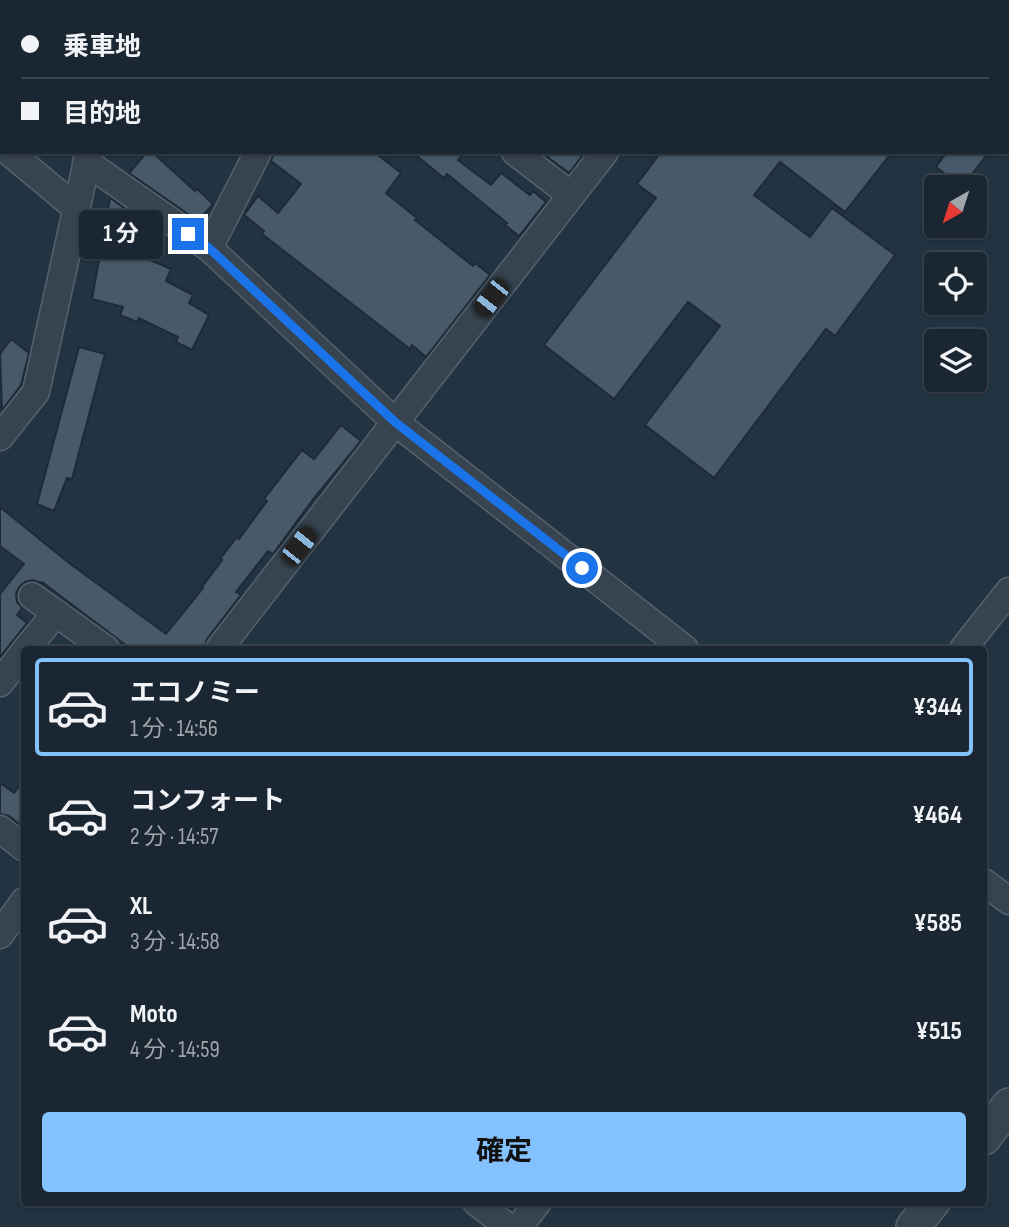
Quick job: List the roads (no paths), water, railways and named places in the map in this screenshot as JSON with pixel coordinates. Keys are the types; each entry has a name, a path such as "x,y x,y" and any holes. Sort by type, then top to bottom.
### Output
{"street":[{"path":"11,154 76,208"},
{"path":"209,248 257,154"},
{"path":"518,154 571,195"},
{"path":"221,646 603,154"},
{"path":"0,438 36,392 87,157 209,248 395,422 681,646"},
{"path":"965,646 1009,591"},
{"path":"32,596 102,646"},
{"path":"28,646 56,612"},
{"path":"0,682 21,655"},
{"path":"0,829 21,846"},
{"path":"987,883 1009,901"},
{"path":"0,935 21,905"},
{"path":"987,1134 1009,1105"},
{"path":"481,1206 508,1227"},
{"path":"519,1227 535,1206"},
{"path":"913,1227 930,1206"}]}
